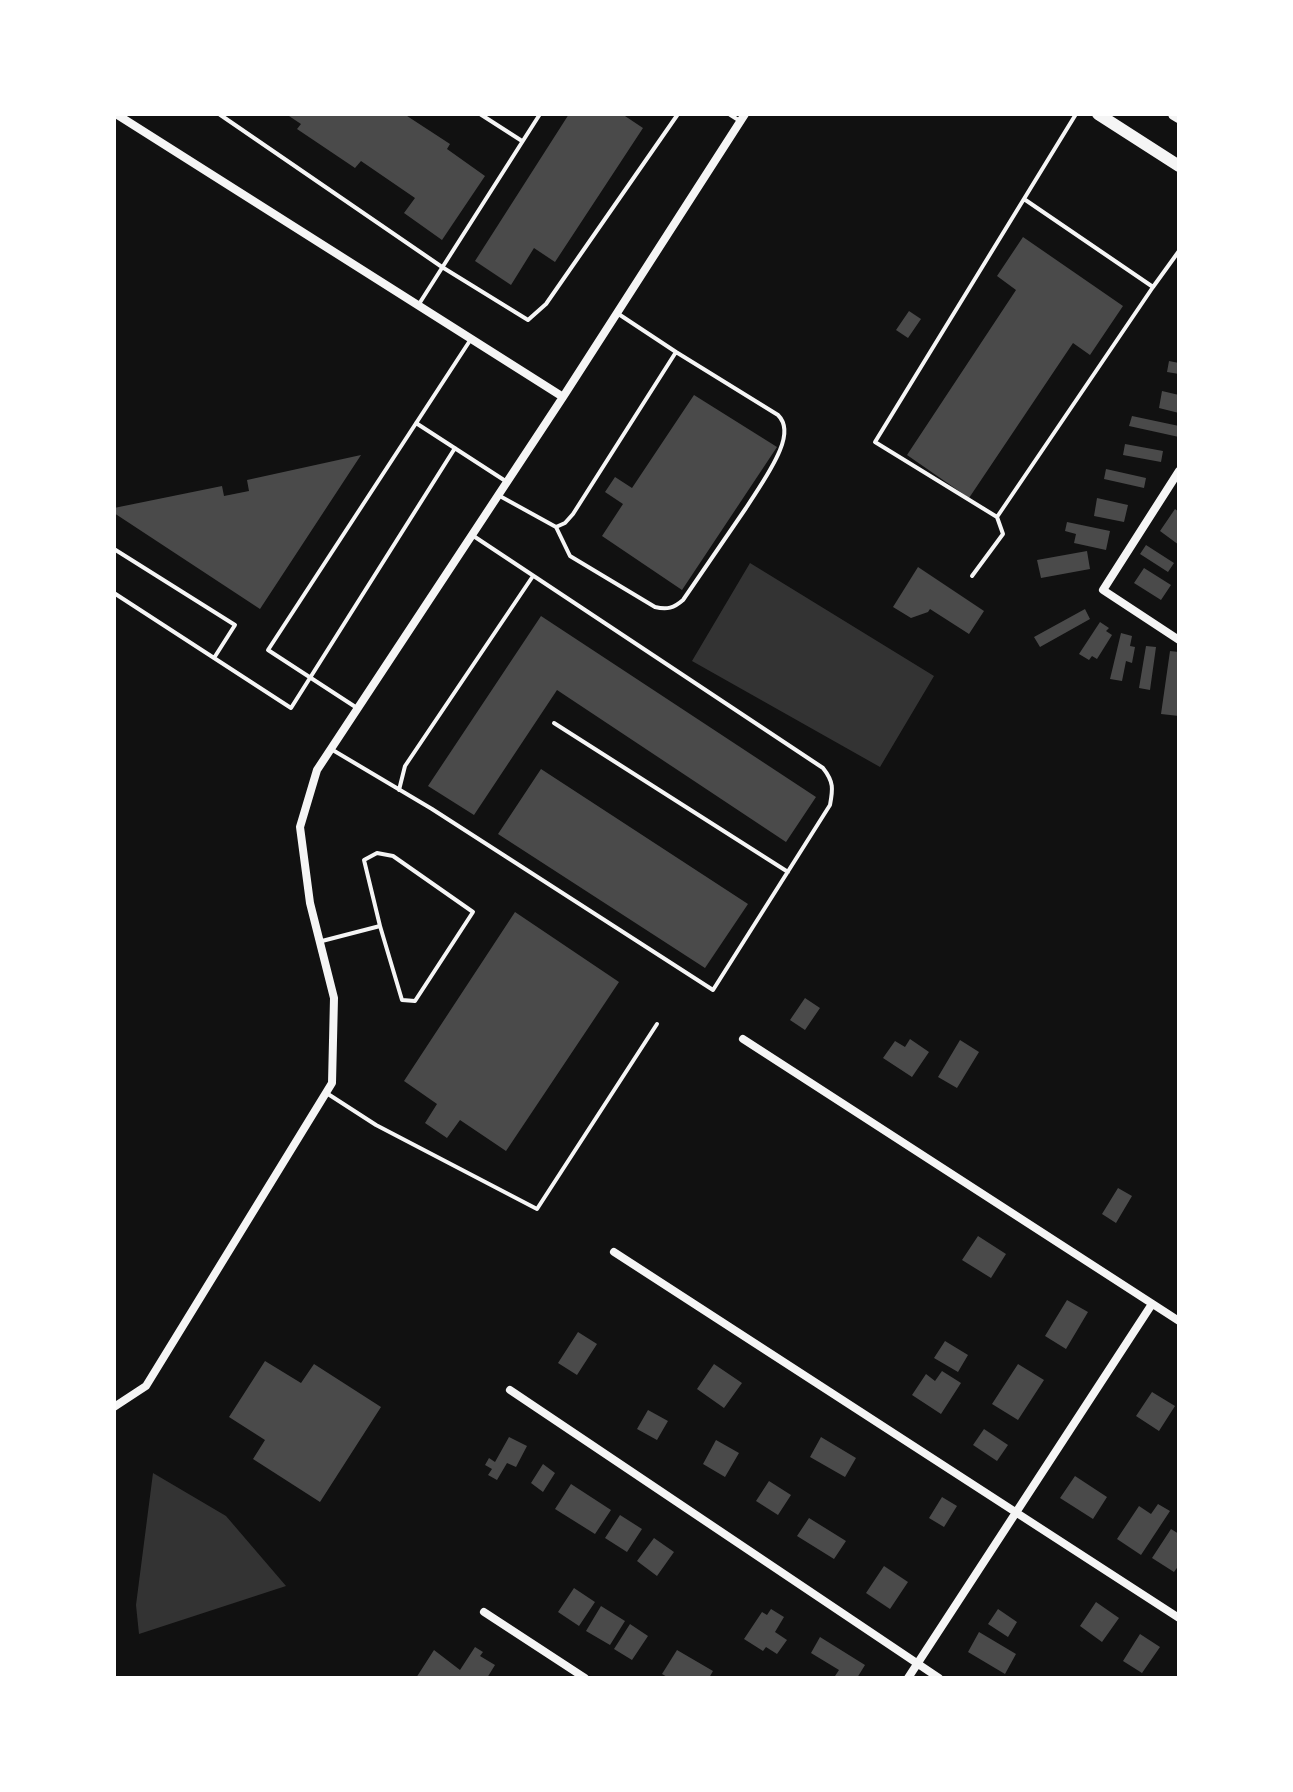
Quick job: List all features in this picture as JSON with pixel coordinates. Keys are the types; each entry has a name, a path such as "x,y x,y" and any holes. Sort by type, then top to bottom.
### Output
{"main road":[{"path":"1098,114 1179,166"}],"street":[{"path":"116,114 563,397"},
{"path":"114,1407 146,1386 332,1083 334,998 310,903 300,827 317,770 743,118"},
{"path":"1179,471 1103,590 1179,640"},
{"path":"743,1039 1179,1321"},
{"path":"614,1252 1179,1618"},
{"path":"908,1678 1152,1304"},
{"path":"510,1390 939,1678"},
{"path":"484,1612 585,1678"}],"lane":[{"path":"219,114 442,267 528,320 546,304 678,114"},
{"path":"480,114 523,141"},
{"path":"418,306 540,114"},
{"path":"729,114 743,118"},
{"path":"972,576 1003,534 997,517 875,442 1076,114"},
{"path":"1024,199 1153,287"},
{"path":"997,517 1179,251"},
{"path":"498,495 556,527 570,556 632,594 664,609 676,606 683,600 765,478 785,433 782,419 617,313"},
{"path":"358,709 268,650 471,339"},
{"path":"556,527 573,514 676,352"},
{"path":"416,423 507,482"},
{"path":"114,593 291,708 455,448"},
{"path":"331,749 432,809 713,990 830,805 833,789 831,777 823,768 472,535"},
{"path":"114,549 235,625 214,658"},
{"path":"399,790 405,766 533,575"},
{"path":"554,723 788,872"},
{"path":"377,853 393,856 473,912 415,1001 402,1000 380,926 364,860 377,853"},
{"path":"319,941 380,926"},
{"path":"326,1093 376,1125 537,1209 657,1024"}],"shaded area":[{"path":"750,563 934,676 880,767 692,661"},
{"path":"153,1473 226,1516 286,1586 139,1634 136,1605"}],"building":[{"path":"286,114 404,114 450,144 447,149 485,176 442,240 404,213 415,198 361,161 355,168 297,129 301,124"},
{"path":"569,114 622,114 643,128 555,262 534,248 511,285 475,261"},
{"path":"1023,237 1123,306 1090,355 1073,343 969,498 907,455 1016,290 997,276"},
{"path":"909,311 921,319 908,338 896,330"},
{"path":"1169,361 1179,363 1179,374 1167,372"},
{"path":"1162,391 1179,395 1179,413 1159,408"},
{"path":"694,395 777,447 682,590 602,536 623,504 605,492 615,477 632,488"},
{"path":"1132,416 1179,426 1179,437 1129,426"},
{"path":"1125,444 1163,451 1161,462 1123,455"},
{"path":"361,455 260,609 114,513 114,508 222,486 224,496 249,491 247,480"},
{"path":"1106,469 1146,478 1144,488 1104,479"},
{"path":"1097,498 1128,505 1124,522 1094,516"},
{"path":"1175,509 1179,512 1179,545 1160,531"},
{"path":"1067,522 1110,531 1106,550 1074,543 1076,534 1065,531"},
{"path":"1146,545 1174,563 1168,572 1140,554"},
{"path":"1087,551 1090,569 1041,578 1037,560"},
{"path":"918,567 984,611 969,634 930,609 911,618 893,607"},
{"path":"1144,568 1171,585 1161,600 1134,583"},
{"path":"1085,609 1090,619 1040,647 1034,637"},
{"path":"541,616 816,797 786,842 557,690 474,815 428,786"},
{"path":"1100,622 1109,628 1106,631 1112,635 1097,659 1092,656 1089,660 1079,654"},
{"path":"1121,633 1132,636 1130,646 1135,647 1132,663 1126,661 1122,681 1110,679"},
{"path":"1146,646 1156,647 1150,690 1139,688"},
{"path":"1170,651 1179,652 1179,716 1161,714"},
{"path":"541,769 748,904 705,968 498,834"},
{"path":"515,912 619,982 506,1151 460,1120 447,1138 425,1123 437,1104 404,1081"},
{"path":"805,998 820,1008 805,1030 790,1020"},
{"path":"910,1039 929,1052 912,1077 883,1058 895,1041 905,1047"},
{"path":"960,1040 979,1052 957,1088 938,1077"},
{"path":"1118,1188 1132,1196 1116,1223 1102,1214"},
{"path":"978,1236 1006,1254 991,1278 962,1260"},
{"path":"1067,1300 1088,1312 1066,1349 1045,1336"},
{"path":"578,1332 597,1344 577,1375 558,1363"},
{"path":"945,1341 968,1355 958,1372 934,1358"},
{"path":"265,1361 301,1383 314,1364 381,1407 320,1502 253,1459 265,1440 229,1417"},
{"path":"714,1364 742,1383 724,1408 697,1389"},
{"path":"1018,1364 1044,1380 1018,1420 992,1404"},
{"path":"942,1371 961,1383 941,1414 912,1395 926,1374 935,1381"},
{"path":"1152,1392 1175,1406 1159,1431 1136,1416"},
{"path":"648,1410 668,1421 657,1440 637,1429"},
{"path":"984,1429 1008,1445 997,1461 973,1445"},
{"path":"509,1437 527,1446 516,1467 507,1463 497,1480 488,1475 492,1469 485,1465 489,1458 495,1462"},
{"path":"821,1437 856,1458 845,1477 810,1457"},
{"path":"716,1440 739,1453 725,1477 703,1464"},
{"path":"543,1464 555,1473 543,1492 531,1483"},
{"path":"1075,1476 1107,1497 1093,1519 1060,1498"},
{"path":"769,1481 791,1495 778,1515 756,1501"},
{"path":"571,1484 611,1510 595,1534 555,1509"},
{"path":"942,1497 957,1506 944,1527 929,1518"},
{"path":"1158,1504 1170,1511 1141,1555 1117,1539 1139,1506 1151,1514"},
{"path":"620,1515 642,1529 627,1552 605,1538"},
{"path":"809,1518 846,1541 834,1559 797,1536"},
{"path":"1171,1529 1179,1534 1179,1565 1174,1572 1152,1558"},
{"path":"654,1538 674,1552 657,1576 637,1561"},
{"path":"884,1566 908,1582 890,1609 866,1593"},
{"path":"574,1588 595,1602 579,1626 558,1612"},
{"path":"1096,1602 1119,1618 1102,1642 1080,1626"},
{"path":"601,1606 625,1621 610,1645 586,1631"},
{"path":"771,1609 784,1617 775,1632 787,1640 777,1654 766,1647 763,1651 744,1639 762,1612 767,1615"},
{"path":"998,1609 1017,1622 1008,1637 988,1624"},
{"path":"630,1624 648,1636 632,1660 614,1649"},
{"path":"979,1632 1016,1654 1005,1674 968,1652"},
{"path":"1140,1634 1160,1647 1142,1673 1123,1661"},
{"path":"820,1637 865,1665 857,1678 838,1678 835,1676 839,1670 811,1653"},
{"path":"475,1647 483,1652 480,1656 495,1665 487,1678 416,1678 434,1650 460,1670"},
{"path":"677,1650 713,1671 709,1678 669,1678 662,1674"}]}
